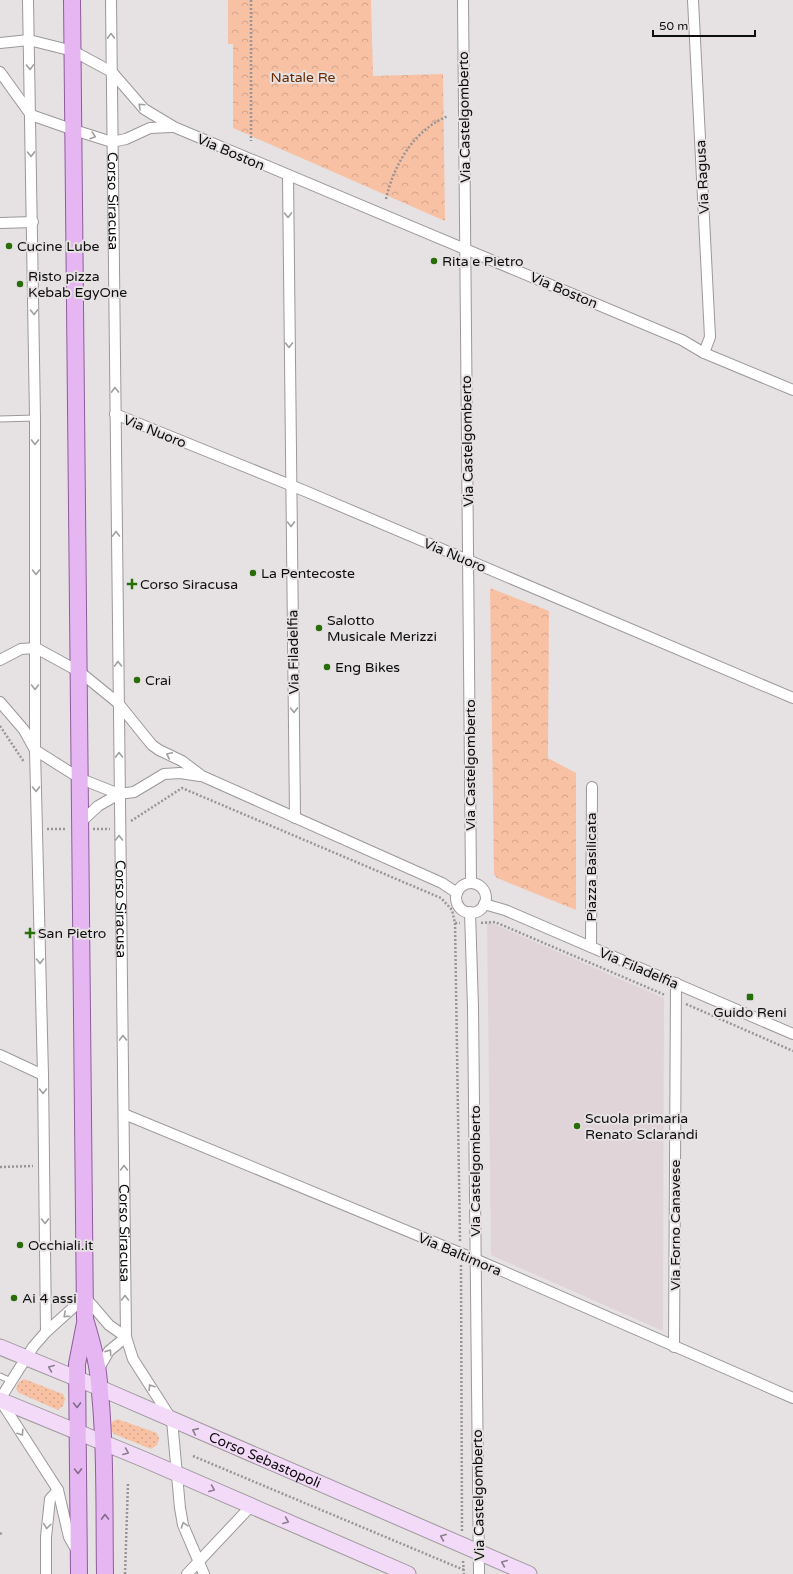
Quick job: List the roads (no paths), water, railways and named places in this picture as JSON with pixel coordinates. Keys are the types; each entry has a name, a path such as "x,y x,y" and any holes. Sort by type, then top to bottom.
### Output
{"main road":[{"path":"72,0 74,51 82,822 85,1298 86,1319 98,1371 100,1388 103,1442 105,1574"},
{"path":"80,1574 77,1356 86,1319"},
{"name":"Corso Sebastopoli","path":"0,1347 100,1388 529,1574"},
{"path":"0,1399 176,1473 408,1574"}],"street":[{"path":"28,0 35,418 35,750 43,1075 46,1332"},
{"name":"Corso Siracusa","path":"111,0 119,829 126,1337 133,1359 172,1420 176,1473 183,1525 204,1574"},
{"name":"Via Castelgomberto","path":"463,0 471,882"},
{"name":"Via Ragusa","path":"693,0 710,337 704,353"},
{"name":"Via Boston","path":"0,44 29,40 74,51 112,72 144,109 174,127 682,340 704,353 793,390"},
{"path":"0,72 31,115 112,142"},
{"name":"Via Boston","path":"112,142 126,139 150,128 174,127"},
{"path":"288,176 291,486"},
{"path":"0,223 32,222"},
{"name":"Via Nuoro","path":"115,414 291,486 793,698"},
{"name":"Via Filadelfia","path":"291,486 295,818"},
{"path":"0,660 21,649 36,648 80,672 118,703 152,745 182,761 202,776 442,883 457,893"},
{"path":"0,702 24,730 35,750 81,779 119,794"},
{"path":"82,822 98,806 119,794 134,792 164,774 170,773 202,776"},
{"name":"Piazza Basilicata","path":"591,947 592,787"},
{"path":"471,882 478,884 485,891 486,897 484,904 477,911 470,912 459,906 456,900 457,893 464,884 471,882"},
{"name":"Via Filadelfia","path":"484,904 505,910 793,1034"},
{"name":"Via Castelgomberto","path":"470,912 473,1006 479,1574"},
{"name":"Via Forno Canavese","path":"674,1347 676,983"},
{"path":"0,1056 43,1075"},
{"name":"Via Baltimora","path":"124,1114 461,1253 793,1398"},
{"path":"79,1554 68,1537 58,1490 0,1399 25,1358 46,1332 85,1298 109,1325 126,1337 109,1351 98,1371"},
{"path":"46,1574 46,1537 50,1499 58,1490"},
{"path":"187,1574 250,1506"}],"lane":[{"path":"0,419 35,418"},
{"path":"0,1376 11,1381"}],"place":[{"name":"Cucine Lube","path":"9,246"},
{"name":"Rita e Pietro","path":"434,261"},
{"name":"Risto pizza Kebab EgyOne","path":"20,284"},
{"name":"La Pentecoste","path":"253,573"},
{"name":"Corso Siracusa","path":"132,584"},
{"name":"Salotto Musicale Merizzi","path":"319,628"},
{"name":"Eng Bikes","path":"327,667"},
{"name":"Crai","path":"137,680"},
{"name":"San Pietro","path":"30,933"},
{"name":"Guido Reni","path":"750,997"},
{"name":"Scuola primaria Renato Sclarandi","path":"577,1126"},
{"name":"Occhiali.it","path":"20,1245"},
{"name":"Ai 4 assi","path":"14,1298"}],"park label":[{"name":"Natale Re","path":"303,77"}]}
